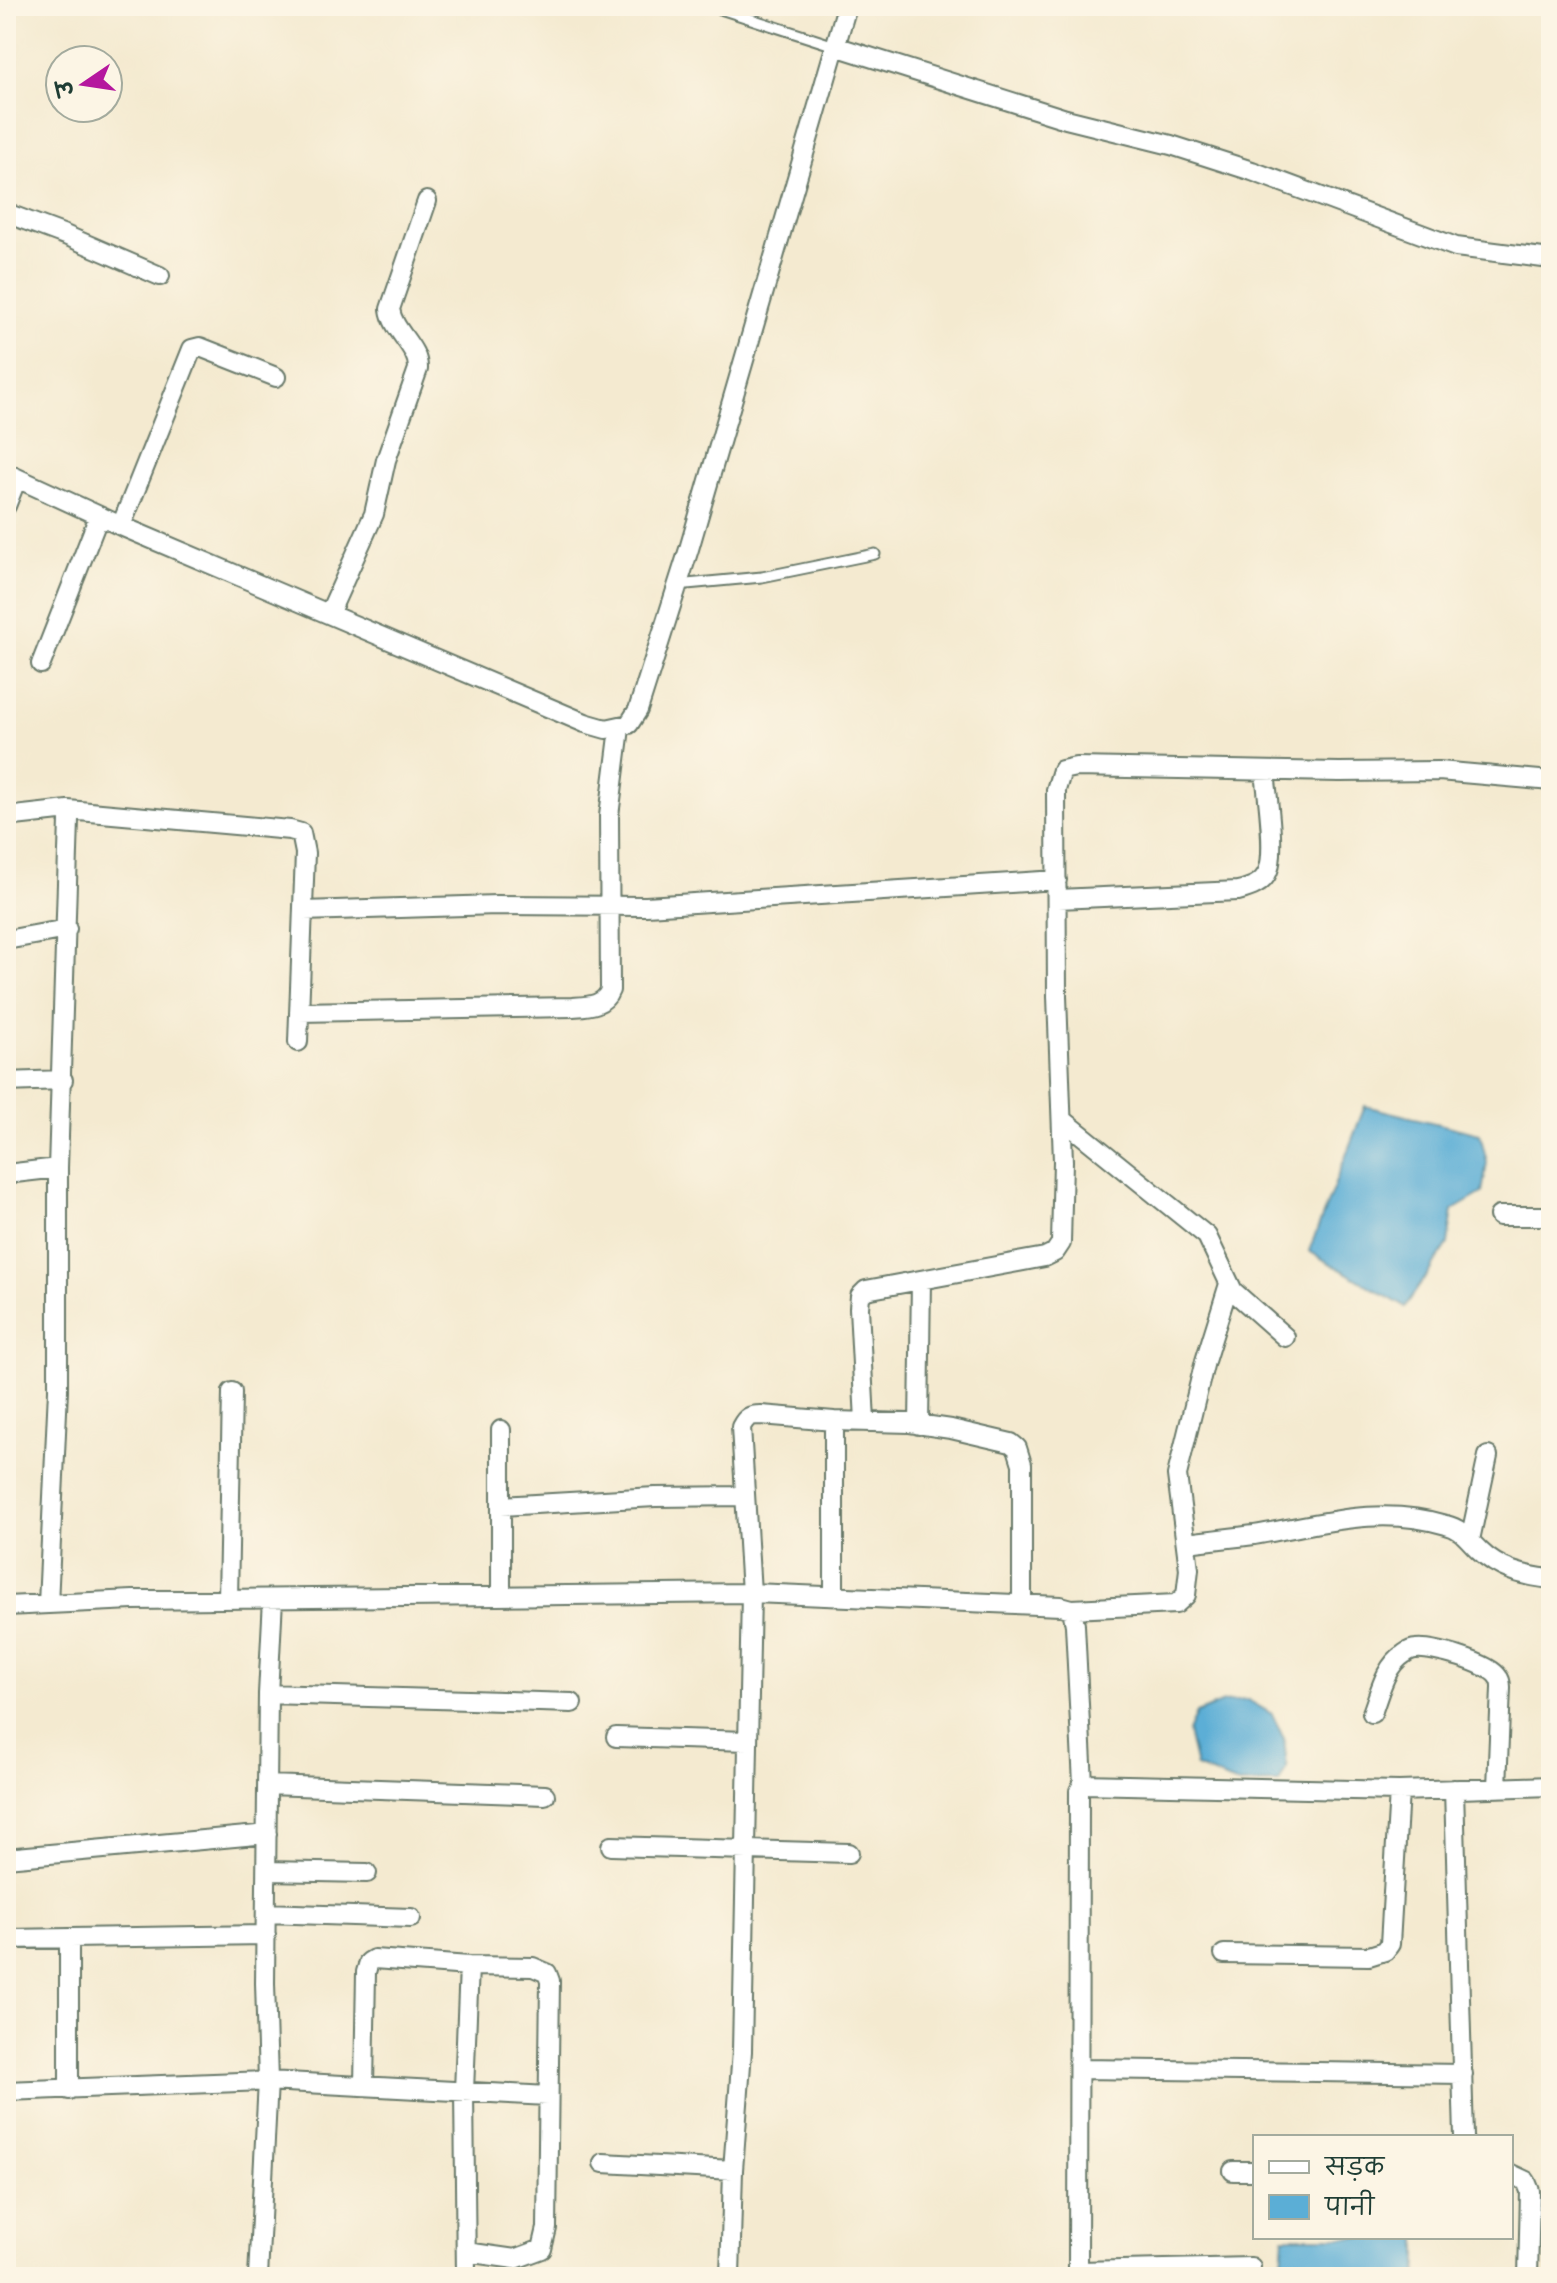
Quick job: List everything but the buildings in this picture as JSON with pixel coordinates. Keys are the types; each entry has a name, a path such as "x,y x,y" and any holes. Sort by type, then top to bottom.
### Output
{"street":[{"path":"6,506 12,476 121,526 585,723 606,729 629,724 638,710 689,549 847,6"},
{"path":"835,46 1066,119 1171,145 1252,171 1456,247 1551,259"},
{"path":"329,614 374,514 386,460 418,369 415,355 395,326 390,309 427,201"},
{"path":"6,213 160,276"},
{"path":"121,526 192,349 200,347 276,377"},
{"path":"41,664 99,516"},
{"path":"299,1012 573,1007 601,1003 607,998 610,990 612,906 609,816 620,728"},
{"path":"865,1421 860,1296 866,1290 1045,1257 1055,1252 1061,1243 1056,790 1062,770 1076,767 1439,771 1551,781"},
{"path":"303,911 497,905 612,906 1058,890 1238,891 1260,883 1268,874 1271,858 1265,771"},
{"path":"48,1604 58,1390 58,1168 63,1080 68,810"},
{"path":"6,817 68,810 301,833 305,853 298,1042"},
{"path":"6,940 67,929"},
{"path":"6,1082 63,1080"},
{"path":"1062,1119 1207,1236 1229,1284 1249,1307 1285,1337"},
{"path":"6,1174 58,1168"},
{"path":"1499,1216 1551,1216"},
{"path":"919,1425 921,1280"},
{"path":"6,1606 133,1600 751,1593 1022,1604 1072,1609 1176,1604 1186,1595 1188,1584 1187,1543 1177,1475 1205,1361 1229,1284"},
{"path":"228,1599 232,1392"},
{"path":"730,2277 733,2170 742,2051 751,1593 741,1427 750,1416 865,1421 919,1425 1011,1443 1017,1448 1022,1464 1022,1604"},
{"path":"834,1421 834,1596"},
{"path":"501,1430 501,1596"},
{"path":"1470,1540 1488,1456"},
{"path":"501,1506 655,1497 745,1496"},
{"path":"1187,1543 1253,1535 1360,1515 1415,1516 1458,1528 1491,1560 1509,1570 1528,1577 1551,1579"},
{"path":"258,2277 268,2081 268,1694 273,1599"},
{"path":"1072,1609 1083,1784 1079,1791 1078,2274 1251,2267"},
{"path":"1372,1713 1388,1670 1408,1651 1416,1648 1477,1663 1494,1672 1500,1678 1501,1688 1497,1787"},
{"path":"268,1694 572,1703"},
{"path":"616,1737 748,1741"},
{"path":"1083,1784 1399,1791 1551,1786"},
{"path":"268,1785 545,1795"},
{"path":"1454,1789 1464,2135"},
{"path":"1224,1954 1369,1956 1385,1951 1390,1944 1399,1791"},
{"path":"6,1858 267,1834"},
{"path":"611,1846 849,1853"},
{"path":"267,1871 367,1873"},
{"path":"266,1913 411,1918"},
{"path":"6,1939 266,1935"},
{"path":"69,1938 69,2090"},
{"path":"364,2086 366,1972 369,1962 385,1958 469,1966 533,1967 547,1973 550,1981 547,2228 542,2249 515,2259 466,2252"},
{"path":"466,2277 464,2091 469,1966"},
{"path":"1080,2069 1463,2074"},
{"path":"6,2091 268,2081 548,2096"},
{"path":"603,2163 733,2170"},
{"path":"1233,2171 1253,2171"},
{"path":"1513,2175 1526,2181 1530,2191 1528,2277"}],"lane":[{"path":"711,6 835,46"},
{"path":"676,585 762,577 875,554"}],"water":[{"path":"1365,1106 1480,1134 1487,1162 1482,1193 1453,1210 1448,1244 1405,1307 1309,1251"},
{"path":"1248,1700 1272,1714 1284,1739 1287,1767 1279,1783 1238,1784 1196,1767 1188,1732 1196,1713 1224,1702"},
{"path":"1284,2239 1418,2239 1418,2277 1281,2277"}]}
